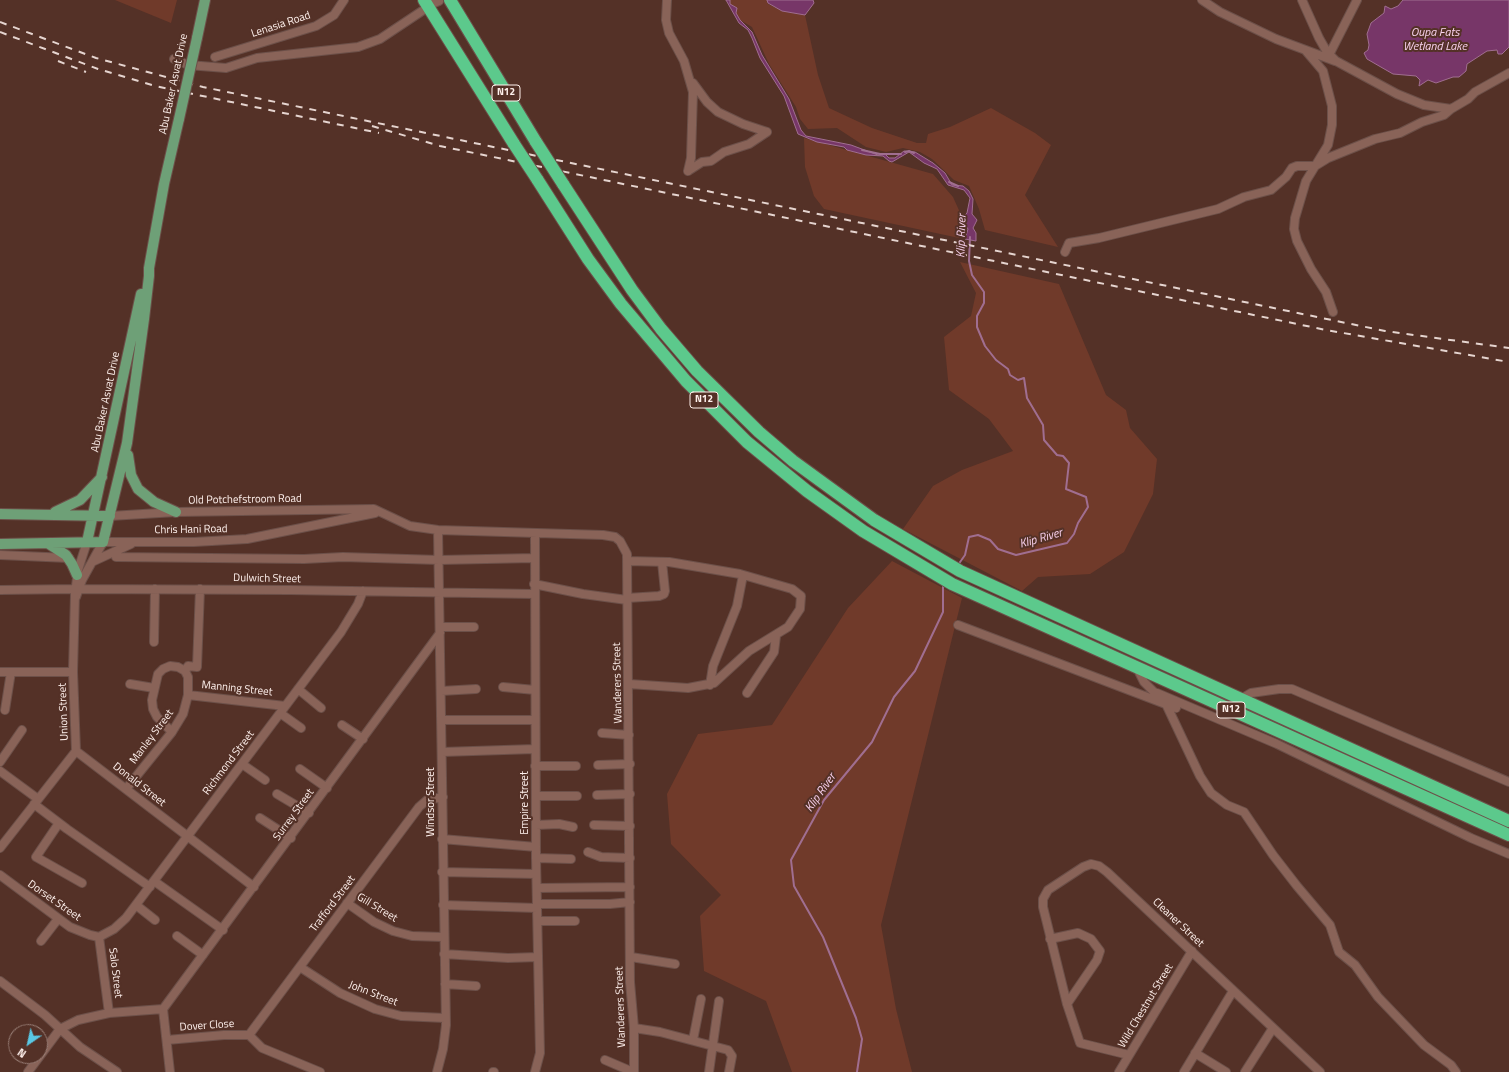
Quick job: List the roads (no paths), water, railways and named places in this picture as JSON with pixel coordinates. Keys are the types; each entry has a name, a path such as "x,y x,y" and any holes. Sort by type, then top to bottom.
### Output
{"highway":[{"name":"N12","path":"433,2 475,43 599,242 636,296 672,343 714,389 765,437 819,481 874,520 960,571 1509,821"},
{"name":"N12","path":"433,2 454,48 588,259 621,304 669,362 708,404 747,442 807,491 863,531 924,569 952,584 1509,835"}],"main road":[{"name":"Abu Baker Asvat Drive","path":"103,542 127,443 144,319 149,268 164,184 205,0"},
{"name":"Abu Baker Asvat Drive","path":"87,542 103,475 145,275 149,268"},
{"path":"127,443 130,471 138,489 154,502 176,512"},
{"path":"49,514 71,506 80,500 103,475"},
{"path":"0,514 110,516"},
{"name":"Chris Hani Road","path":"0,544 103,542"},
{"path":"47,543 58,549 69,558 77,575"}],"street":[{"name":"Lenasia Road","path":"215,57 316,26 334,15 344,0"},
{"path":"666,0 666,20 669,33 684,61 692,81 700,94 718,112 743,124 767,132 749,144 724,152 711,161 702,162 688,171 691,158 693,107 692,81"},
{"path":"1202,0 1220,12 1276,39 1306,51 1329,56 1397,94 1417,102 1451,109"},
{"path":"1302,0 1329,56"},
{"path":"1323,71 1357,0"},
{"path":"174,59 188,66 226,68 258,58 358,47 380,39 433,2"},
{"path":"1306,51 1323,71 1332,106 1332,125 1328,145 1306,181 1295,218 1294,229 1297,241 1311,269 1326,292 1333,312"},
{"path":"1065,252 1069,243 1099,238 1218,209 1244,197 1271,190 1286,177 1292,168 1297,166 1315,166 1328,158 1375,139 1400,133 1422,122 1444,115 1468,99 1475,92 1509,73"},
{"name":"Old Potchefstroom Road","path":"110,516 176,512 379,511"},
{"name":"Wanderers Street","path":"379,511 410,526 438,530 610,536 623,544 627,554 630,764 630,982 634,1028 634,1072"},
{"name":"Chris Hani Road","path":"103,542 194,542 246,539 374,514 379,511"},
{"name":"Windsor Street","path":"436,1072 444,1049 445,1018 438,530"},
{"name":"Empire Street","path":"535,534 536,874 540,1053 535,1072"},
{"name":"Union Street","path":"0,848 76,751 73,672 77,575 87,542"},
{"path":"77,589 94,562 103,542"},
{"path":"94,562 110,552 135,542"},
{"path":"0,556 69,558"},
{"path":"116,557 304,559 343,557 439,560 534,558"},
{"path":"627,561 662,562 701,566 744,575 792,589 801,596 800,609 788,627 744,655 710,685 676,688 629,684"},
{"path":"534,584 584,594 627,599 658,596 664,594 665,591 662,562"},
{"path":"710,685 713,666 737,606 744,575"},
{"path":"154,642 155,589"},
{"path":"172,732 162,724 153,709 152,700 154,688 158,674 163,669 170,666 178,667 185,671 188,666 197,667 200,589"},
{"name":"Dulwich Street","path":"0,590 200,589 534,594"},
{"name":"Richmond Street","path":"99,937 114,929 126,918 136,905 348,622 363,591"},
{"path":"958,625 1176,708"},
{"path":"440,630 474,627"},
{"name":"Surrey Street","path":"163,1009 328,788 440,630"},
{"path":"747,693 774,652 776,636"},
{"path":"1137,668 1144,682 1166,704 1194,766 1211,793 1227,805 1244,812 1273,855 1330,925 1339,952 1355,965 1378,997 1424,1045 1451,1065 1456,1072"},
{"name":"Manning Street","path":"185,671 189,684 188,695 285,706"},
{"path":"0,672 73,672"},
{"path":"5,710 11,672"},
{"path":"130,684 154,688"},
{"path":"503,687 535,690"},
{"path":"1241,699 1252,693 1279,688 1292,689 1509,782"},
{"path":"298,689 321,708"},
{"path":"441,691 476,690"},
{"path":"1154,692 1277,744 1471,838 1509,854"},
{"name":"Manley Street","path":"126,789 172,732 183,714 188,695"},
{"path":"280,713 301,728"},
{"path":"441,720 535,720"},
{"path":"342,725 363,739"},
{"path":"0,762 22,730"},
{"path":"602,733 629,735"},
{"path":"442,752 535,749"},
{"name":"Donald Street","path":"76,751 254,887"},
{"path":"242,764 265,780"},
{"path":"598,765 630,764"},
{"path":"536,766 576,766"},
{"path":"300,769 328,788"},
{"path":"0,771 59,823 223,930"},
{"path":"277,794 309,813"},
{"path":"597,795 630,794"},
{"path":"536,796 577,796"},
{"name":"Trafford Street","path":"249,1036 423,802 431,798 443,797"},
{"path":"260,818 291,838"},
{"path":"59,823 36,857 82,883"},
{"path":"536,825 559,824 573,827"},
{"path":"594,825 630,826"},
{"path":"442,839 536,847"},
{"path":"588,852 601,857 630,858"},
{"path":"536,858 571,860"},
{"name":"Cleaner Street","path":"1129,1055 1080,1043 1067,1004 1043,907 1045,894 1052,887 1083,867 1095,864 1107,872 1320,1072"},
{"path":"442,872 536,874"},
{"name":"Dorset Street","path":"0,875 58,919 81,932 99,937"},
{"path":"537,888 630,887"},
{"path":"443,905 537,906 630,902"},
{"name":"Gill Street","path":"347,903 374,922 393,931 412,936 444,938"},
{"path":"136,905 155,920"},
{"path":"41,940 58,919"},
{"path":"538,921 575,920"},
{"path":"1050,939 1078,933 1091,939 1100,951 1097,960 1067,1004"},
{"path":"177,936 203,956"},
{"name":"Salo Street","path":"99,937 109,1013"},
{"name":"Wild Chestnut Street","path":"1119,1072 1192,951"},
{"path":"444,954 508,958 538,957"},
{"path":"631,957 675,964"},
{"name":"John Street","path":"300,967 340,993 375,1009 401,1016 445,1018"},
{"path":"0,982 60,1029 80,1047 117,1072"},
{"path":"445,984 476,986"},
{"path":"1184,1072 1233,991"},
{"path":"693,1040 701,999"},
{"path":"709,1072 714,1046 719,1001"},
{"path":"28,1072 60,1029 78,1020 109,1013 163,1009 170,1072"},
{"path":"634,1028 693,1040 731,1053 732,1056 729,1072"},
{"path":"1245,1072 1273,1028"},
{"name":"Dover Close","path":"167,1040 230,1034 249,1036"},
{"path":"249,1036 262,1048 320,1072"},
{"path":"1196,1053 1226,1072"},
{"path":"604,1060 634,1072"}],"water":[{"path":"726,0 730,0 730,4 737,8 736,13 740,20 752,32 762,55 789,99 801,130 806,136 851,145 878,155 885,154 889,158 895,158 904,151 915,152 933,163 945,173 952,185 963,186 969,191 973,199 972,214 977,220 973,228 976,233 976,241 965,239 968,229 964,223 963,217 967,213 970,198 964,190 948,185 937,169 924,163 909,152 892,162 883,156 866,155 847,150 844,147 817,142 798,134 784,96 760,58 748,30 739,23"},
{"path":"767,0 813,0 814,3 805,15 782,11 768,3"},
{"name":"Oupa Fats Wetland Lake","path":"1403,0 1509,0 1509,47 1502,54 1498,54 1497,50 1487,51 1467,64 1466,71 1459,77 1453,77 1436,83 1428,80 1419,86 1420,80 1416,76 1393,74 1367,59 1364,53 1368,50 1369,45 1367,34 1371,23 1384,13 1385,6 1391,9 1398,6"}],"waterway":[{"name":"Klip River","path":"862,150 880,154 901,154"},
{"name":"Klip River","path":"905,152 909,151 914,153"},
{"name":"Klip River","path":"949,182 958,186"},
{"name":"Klip River","path":"958,565 965,555 969,537 978,535 990,540 998,549 1016,555 1067,543 1074,534 1078,523 1088,507 1086,497 1066,489 1069,463 1063,456 1057,455 1044,440 1043,425 1027,398 1024,378 1018,380 1010,375 1008,369 996,360 985,346 977,327 977,316 984,303 984,292 972,275 969,261 970,237"},
{"name":"Klip River","path":"857,1072 862,1039 856,1018 823,937 794,886 791,860 824,800 872,742 894,697 915,671 943,612 943,585"}],"railway":[{"path":"0,22 96,58 203,87 1385,331 1509,348"},
{"path":"0,32 98,69 155,86 379,133"},
{"path":"58,61 86,72"},
{"path":"372,126 440,146 1326,330 1509,362"}]}
